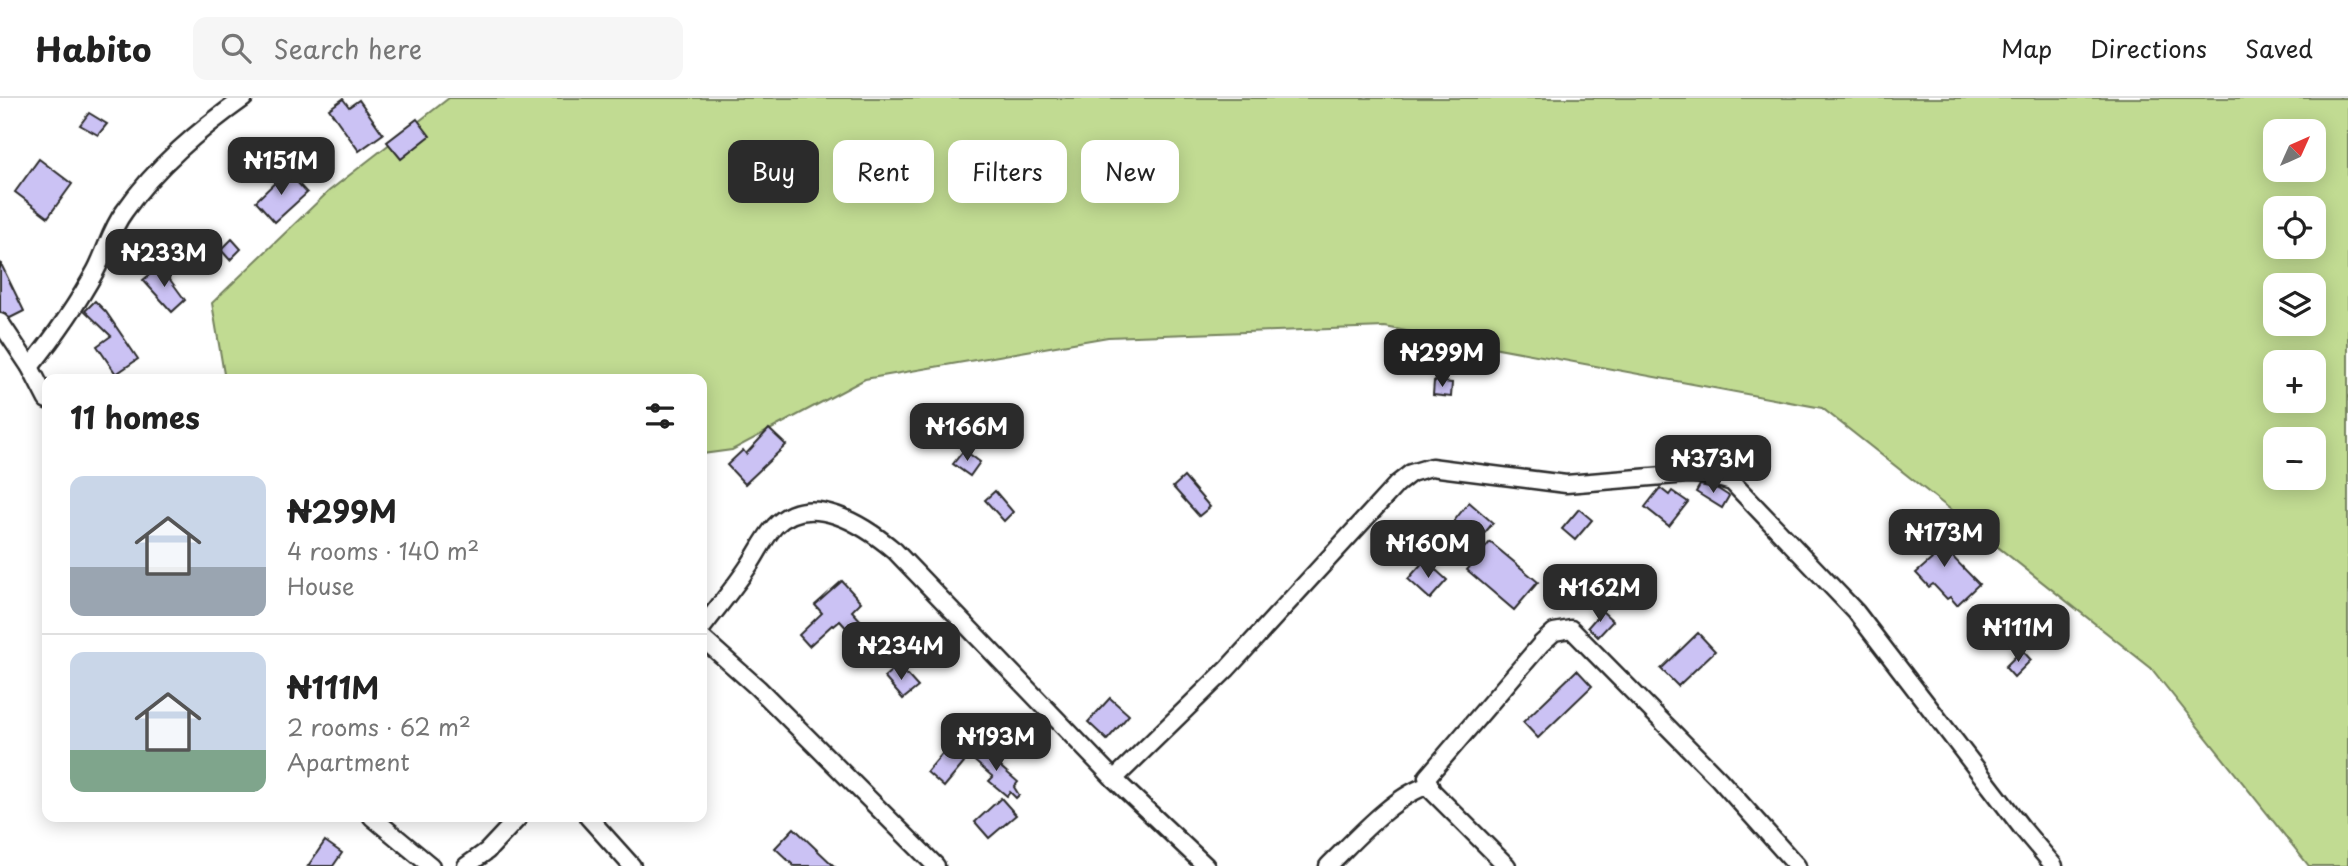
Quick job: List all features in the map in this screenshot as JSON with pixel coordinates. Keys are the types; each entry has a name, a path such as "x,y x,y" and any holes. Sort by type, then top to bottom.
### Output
{"street":[{"path":"30,367 60,330 97,268 123,212 170,158 205,126 244,98"},
{"path":"0,322 42,390"},
{"path":"1114,779 1227,669 1397,484 1411,473 1431,467 1566,484 1688,474 1708,475 1731,482 1856,612 2054,866"},
{"path":"707,621 776,526 796,511 828,512 866,530 895,551 1114,779 1206,866"},
{"path":"1507,866 1431,790 1427,777 1541,644 1554,632 1571,629 1719,779 1797,866"},
{"path":"707,642 758,688 936,866"},
{"path":"1328,866 1405,796 1430,785"},
{"path":"378,822 431,866"},
{"path":"466,866 487,851 514,822"},
{"path":"592,822 632,866"}],"green space":[{"path":"449,98 2348,98 2348,866 2309,866 2151,668 1822,408 1385,327 1108,337 865,379 732,450 707,453 707,374 224,374 212,303 329,191"}],"building":[{"path":"343,99 349,107 359,100 383,134 359,151 329,109"},
{"path":"89,113 107,124 98,135 80,125"},
{"path":"417,119 430,136 401,159 387,142"},
{"path":"39,159 72,184 48,217 15,192"},
{"path":"287,171 307,193 275,222 256,201"},
{"path":"232,239 241,249 230,260 221,250"},
{"path":"0,262 24,311 10,318 0,312"},
{"path":"160,266 185,300 172,312 143,280"},
{"path":"95,301 106,312 138,359 116,374 97,346 111,336 85,311"},
{"path":"1434,381 1452,383 1451,397 1433,395"},
{"path":"769,429 786,445 745,484 727,465 743,450 746,454"},
{"path":"964,450 980,462 970,476 953,464"},
{"path":"1184,477 1210,507 1199,516 1173,487"},
{"path":"1700,485 1718,489 1729,496 1722,508 1696,492"},
{"path":"1660,488 1669,495 1672,491 1688,502 1669,526 1645,507"},
{"path":"995,491 1013,512 1004,521 985,500"},
{"path":"1469,502 1493,523 1478,541 1454,521"},
{"path":"1579,509 1592,520 1575,540 1562,529"},
{"path":"1928,526 1941,540 1939,543 1979,584 1957,605 1933,584 1929,587 1916,573 1932,559 1914,540"},
{"path":"1490,542 1538,582 1514,610 1467,570"},
{"path":"1425,560 1447,580 1430,599 1408,579"},
{"path":"842,581 861,602 852,611 871,632 859,642 840,621 809,646 799,635 822,613 815,605"},
{"path":"1602,611 1613,621 1598,637 1588,627"},
{"path":"1698,633 1715,651 1678,686 1661,669"},
{"path":"2022,650 2031,660 2014,677 2005,667"},
{"path":"898,665 918,687 903,699 884,677"},
{"path":"1577,670 1592,686 1538,738 1523,722"},
{"path":"1110,698 1129,715 1107,740 1088,722"},
{"path":"947,748 964,763 944,787 927,772"},
{"path":"980,748 993,755 1002,768 1018,782 1014,787 1019,795 1016,798 1010,792 1007,796 989,781 993,777 971,758"},
{"path":"1001,798 1016,815 989,838 975,822"},
{"path":"794,828 834,866 794,866 775,848"},
{"path":"325,841 342,853 333,866 308,866"}]}
